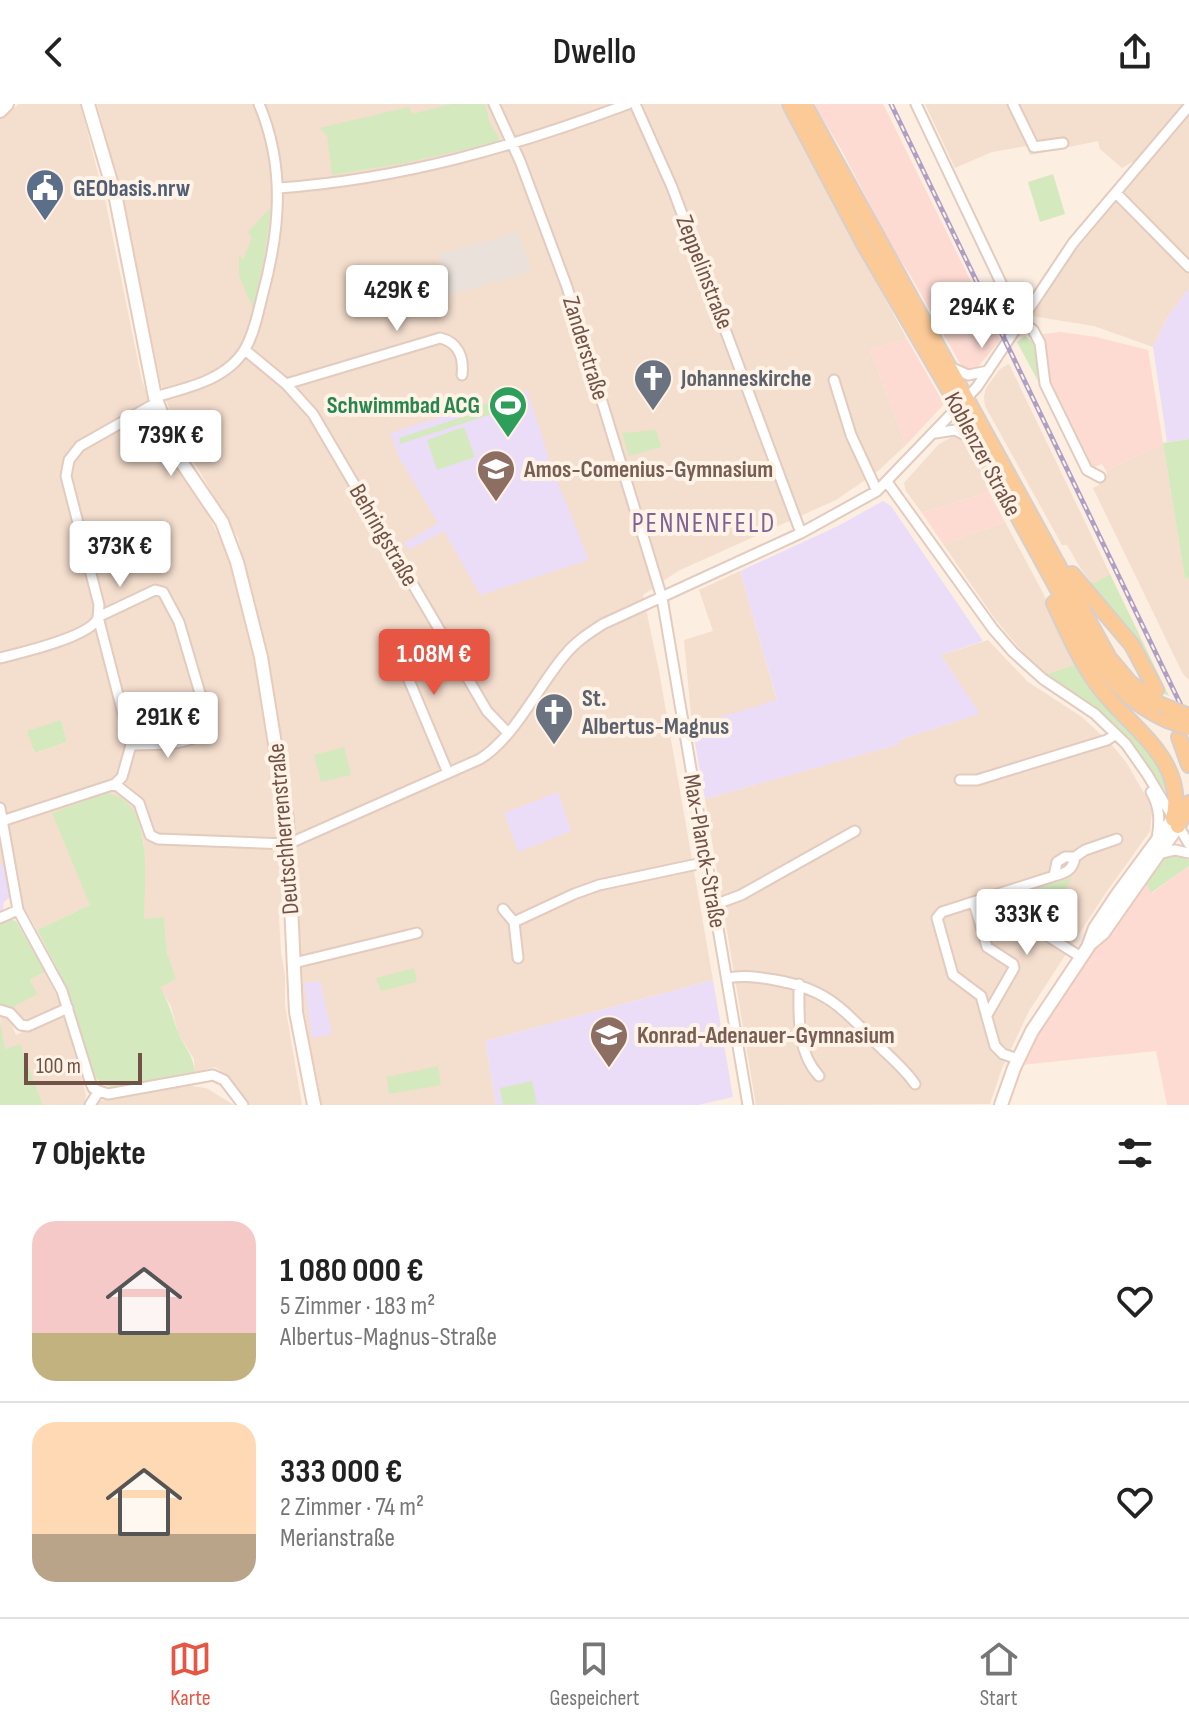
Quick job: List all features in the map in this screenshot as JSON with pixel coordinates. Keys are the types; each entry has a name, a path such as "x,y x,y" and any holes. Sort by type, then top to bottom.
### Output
{"main road":[{"name":"Koblenzer Straße","path":"790,104 864,244 1011,479 1109,658 1130,683 1189,716"},
{"name":"Koblenzer Straße","path":"804,104 950,367 974,439 1106,674 1133,701 1184,732"},
{"path":"1011,479 1041,519 1076,580 1132,645 1158,697"},
{"path":"1022,525 1027,546 1088,671 1106,696 1156,743 1170,762 1178,788 1180,822"},
{"path":"1184,732 1189,765"},
{"path":"1180,822 1189,806"}],"street":[{"path":"0,111 7,104"},
{"name":"Deutschherrenstraße","path":"88,104 116,199 156,400 180,460 222,522 237,562 269,699 287,819 297,1015 314,1105"},
{"path":"2,821 115,784 122,777 131,745 66,476 69,460 80,446 156,400 215,377 245,350 273,256 279,188 275,148 259,104"},
{"name":"Zanderstraße","path":"494,104 513,145 567,287 662,598"},
{"path":"279,188 355,181 415,170 513,145 628,104"},
{"name":"Zeppelinstraße","path":"635,104 672,187 801,533"},
{"path":"916,104 1012,306 1040,343 1045,384 1087,470 1100,477"},
{"path":"1013,104 1034,147 1063,143"},
{"path":"115,784 139,803 150,835 158,839 288,844 490,754 574,644 603,624 801,533 877,491 887,482 935,433 988,371 1073,243 1189,106"},
{"path":"1116,193 1189,267"},
{"path":"286,384 440,338 456,346 462,363 462,375"},
{"name":"Behringstraße","path":"245,350 286,384 313,414 487,711 508,733"},
{"path":"950,367 968,375 988,371"},
{"path":"834,380 851,435 877,491"},
{"path":"935,433 955,430 974,439"},
{"path":"887,482 1013,652 1034,672 1095,714 1132,753 1180,822 1189,844"},
{"path":"0,658 53,643 90,627 98,617 155,590 163,592 179,622 207,717 207,730 199,736 168,744 131,745"},
{"name":"Max-Planck-Straße","path":"662,598 748,1105"},
{"path":"387,640 398,654 448,773"},
{"path":"960,780 977,780 1107,740 1116,734"},
{"path":"1132,753 1156,801 1160,817 1157,839"},
{"path":"0,808 18,910 62,991 93,1088 108,1094 213,1075 224,1080 243,1105"},
{"path":"1084,952 1095,928 1157,839 1180,822"},
{"path":"1001,1105 1018,1059 1047,1005 1084,952 1103,933 1180,822"},
{"path":"714,905 741,895 855,831"},
{"path":"1018,1059 1003,1054 995,1046 981,996 953,975 937,918 942,912 1066,873 1074,865 1075,857 1085,850 1117,839"},
{"path":"1157,854 1175,850 1189,853"},
{"path":"514,922 599,885 707,862"},
{"path":"1015,889 1027,923 1084,952"},
{"path":"974,903 987,947 1013,964 1014,968 987,1015"},
{"path":"503,909 514,922 518,958"},
{"path":"0,918 18,910"},
{"path":"294,963 417,933"},
{"path":"727,978 745,975 799,984 822,993 915,1084"},
{"path":"799,984 801,1039 806,1057 819,1076"},
{"path":"0,1010 28,1026 68,1008"},
{"path":"90,1105 99,1091"}],"shaded area":[{"path":"19,104 80,104 106,204 142,381 177,469 207,513 226,550 258,678 277,790 284,900 279,918 285,1005 302,1105 250,1105 223,1072 215,1067 195,1072 194,1059 178,1033 171,1006 159,987 175,978 167,953 164,918 144,919 144,844 139,820 90,905 37,930 19,899 8,898 0,911 0,119","holes":["61,720 67,742 36,753 33,750"]},
{"path":"97,104 780,104 907,339 870,349 906,445 878,471 836,500 678,571 643,595 713,980 485,1041 496,1105 320,1105 303,1005 293,820 271,673 238,538 177,432 160,381 125,209"},
{"path":"816,104 883,104 1000,340 977,368 968,369 961,365 894,251"},
{"path":"925,104 1189,104 1189,288 1167,318 1153,347 1094,326 1032,316 1075,251 1143,170 1132,162 1122,168 1100,149 1098,141 1030,155 1026,146 992,152 955,168"},
{"path":"519,232 531,272 449,295 438,254"},
{"path":"1189,288 1189,439 1167,442 1153,347 1167,318"},
{"path":"1061,332 1148,350 1163,443 1106,471 1102,464 1092,468 1050,380 1043,334"},
{"path":"907,339 944,404 906,445 870,349"},
{"path":"1009,364 1110,574 1095,583 1081,569 1067,545 1062,545 985,406 986,388 1000,369"},
{"name":"Amos-Comenius-Gymnasium","path":"527,390 552,468 589,560 480,595 444,531 409,550 404,543 438,523 400,459 390,433"},
{"path":"959,436 965,441 992,491 922,513 906,491 904,483 939,444"},
{"path":"1163,443 1185,579 1189,578 1189,680 1183,674 1093,488 1099,485 1097,479 1107,474 1106,471"},
{"path":"989,492 1005,522 943,544 922,513"},
{"path":"883,501 891,506 983,641 941,655 980,714 899,740 900,744 705,799 692,726 777,700 740,571 838,526"},
{"path":"1005,522 1076,664 1047,674 1030,661 995,619 943,544"},
{"path":"740,571 777,701 692,726 684,640 713,631 699,590"},
{"path":"988,640 1028,682 1082,717 1112,745 1126,762 1148,800 1152,812 1150,831 1029,1011 1002,1068 990,1104 756,1105 705,799 899,744 899,740 979,714 941,655"},
{"path":"558,792 571,831 518,852 504,813"},
{"path":"5,864 10,897 4,901 3,910 0,911 0,865"},
{"path":"1189,866 1189,1105 1167,1105 1156,1051 1021,1065 1040,1029 1080,968 1145,882 1152,893"},
{"path":"45,972 62,1007 31,1020 19,1018 12,1008 36,994 30,980"},
{"name":"Konrad-Adenauer-Gymnasium","path":"713,980 733,1097 698,1105 496,1105 485,1041"},
{"path":"320,981 332,1034 312,1038 304,983"},
{"path":"65,1012 86,1095 84,1105 43,1105 20,1045 5,1049 1,1039 0,1014 8,1016 16,1035"},
{"path":"183,1085 206,1088 234,1105 97,1105 100,1101"}],"green space":[{"path":"452,104 485,104 498,142 405,163 332,175 327,135 319,128 409,107 412,114"},
{"path":"1053,174 1065,214 1040,222 1028,182"},
{"path":"271,207 253,308 239,276 239,255 243,260 252,238 248,232"},
{"path":"1025,336 1036,344 1038,381 1017,342"},
{"path":"523,391 525,398 512,401 513,407 400,444 399,438 465,416 464,411"},
{"path":"464,427 475,457 437,470 427,440"},
{"path":"656,430 661,447 629,456 622,433"},
{"path":"1189,439 1189,578 1185,579 1163,443"},
{"path":"1110,574 1169,696 1158,691 1093,591 1090,581 1095,583"},
{"path":"1076,664 1168,770 1169,797 1129,742 1085,702 1047,674"},
{"path":"61,720 67,742 35,753 27,731"},
{"path":"344,747 351,775 321,782 314,755"},
{"path":"105,793 121,798 133,809 140,825 145,864 144,919 164,917 167,953 176,979 160,987 195,1072 112,1087 93,1076 67,988 37,930 90,905 52,813"},
{"path":"1176,855 1189,860 1189,866 1151,893 1145,882 1151,872 1161,861"},
{"path":"1072,878 1042,927 1031,919 1026,902 1022,900 1023,891"},
{"path":"10,919 16,921 45,972 30,980 37,994 12,1008 0,1004 0,923"},
{"path":"414,968 417,982 381,991 376,978"},
{"path":"0,1022 5,1049 20,1044 43,1105 0,1105"},
{"path":"438,1066 441,1085 389,1094 387,1077"},
{"path":"532,1081 537,1104 503,1105 500,1088"}],"railway":[{"path":"891,104 1189,722"}],"place":[{"name":"GEObasis.nrw","path":"45,222"},
{"name":"Johanneskirche","path":"653,412"},
{"name":"Schwimmbad ACG","path":"508,439"},
{"name":"Amos-Comenius-Gymnasium","path":"496,503"},
{"name":"St. Albertus-Magnus","path":"554,746"},
{"name":"Konrad-Adenauer-Gymnasium","path":"609,1069"}],"district":[{"name":"PENNENFELD","path":"704,522"}]}
